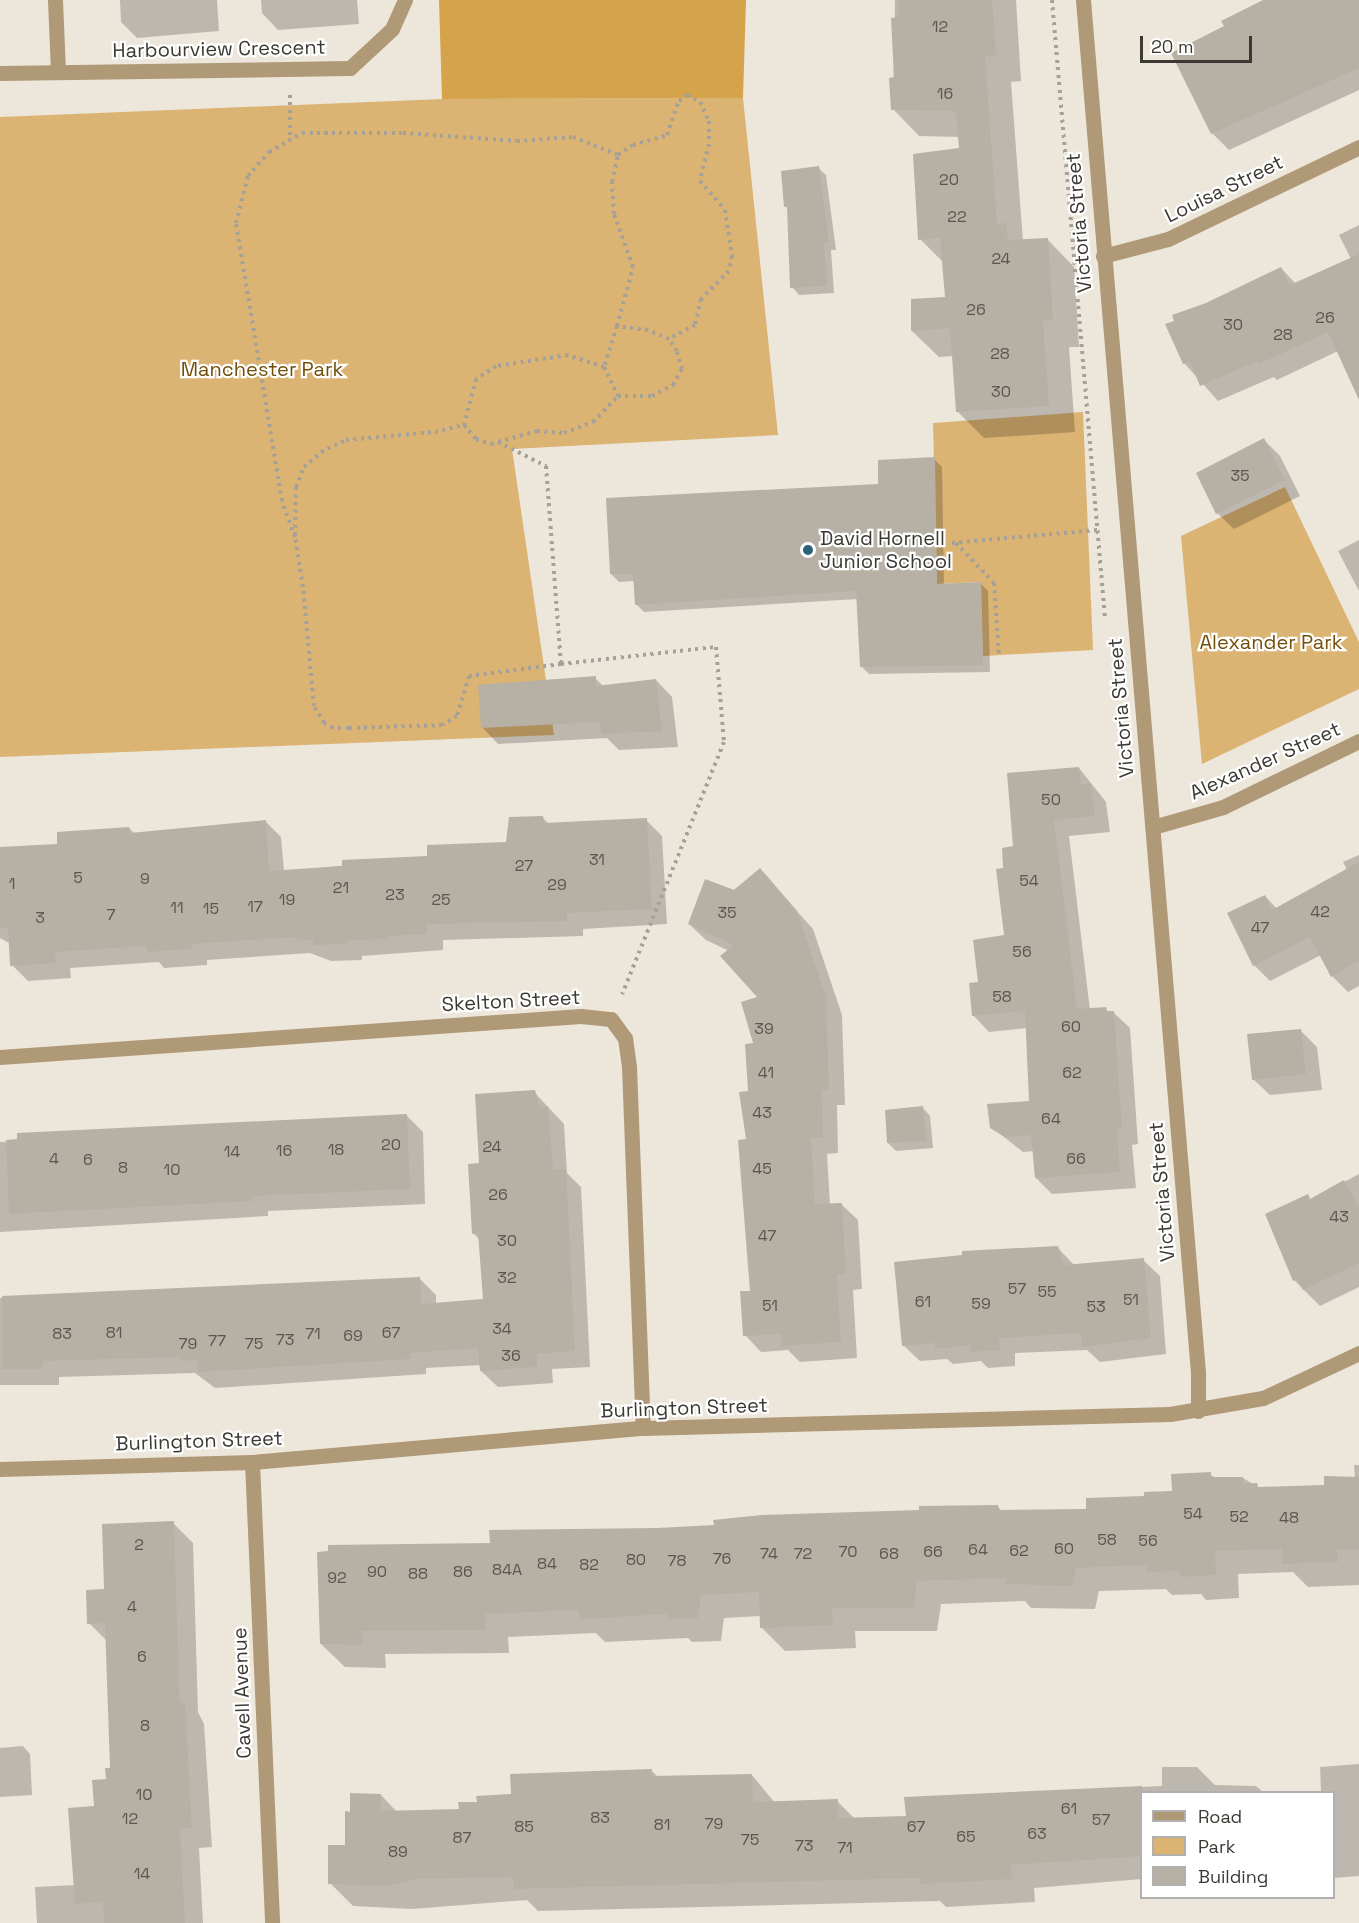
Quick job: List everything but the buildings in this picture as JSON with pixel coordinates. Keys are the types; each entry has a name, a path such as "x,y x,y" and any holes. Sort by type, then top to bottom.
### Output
{"street":[{"path":"55,0 58,72"},
{"name":"Harbourview Crescent","path":"0,73 350,68 392,29 405,0"},
{"name":"Victoria Street","path":"1083,0 1198,1372 1198,1411"},
{"name":"Louisa Street","path":"1103,256 1168,239 1359,147"},
{"name":"Alexander Street","path":"1153,827 1223,807 1359,741"},
{"name":"Skelton Street","path":"0,1057 581,1016 611,1019"},
{"path":"611,1019 625,1038 629,1067 643,1428"},
{"name":"Burlington Street","path":"0,1469 252,1462 643,1428 1198,1411 1263,1398 1359,1353"},
{"name":"Cavell Avenue","path":"252,1462 272,1923"}],"path":[{"path":"290,70 290,139"},
{"path":"618,155 633,145 667,135 682,97 694,99 705,108 710,144 700,181 725,210 732,256 729,271 701,299 695,325 669,339"},
{"path":"295,537 282,501 236,223 248,176 258,161 290,139 315,133 446,135 506,140 573,137 618,155"},
{"path":"618,155 613,207 633,267 604,367 618,396"},
{"path":"464,424 483,442 498,442 537,431 573,431 593,422 618,396 652,396 673,385 682,369 678,351 669,339 648,330 617,326"},
{"path":"464,424 476,379 496,366 568,355 604,367"},
{"path":"464,424 435,432 346,440 321,452 304,467 296,487 295,537 306,608 314,706 318,717 333,728 442,724 457,716 469,676 716,646 724,742 611,1019"},
{"path":"498,442 546,466 561,664"},
{"path":"999,656 994,583 954,543 1126,528"}],"green space":[{"name":"Manchester Park","path":"743,98 778,435 512,449 554,735 0,757 0,117 442,99"},
{"path":"1083,412 1093,650 983,656 981,582 937,584 933,423"},
{"name":"Alexander Park","path":"1285,487 1359,642 1359,689 1202,764 1181,536"}],"shaded area":[{"path":"439,0 746,0 743,98 442,99"}],"place":[{"name":"David Hornell Junior School","path":"808,550"}]}
